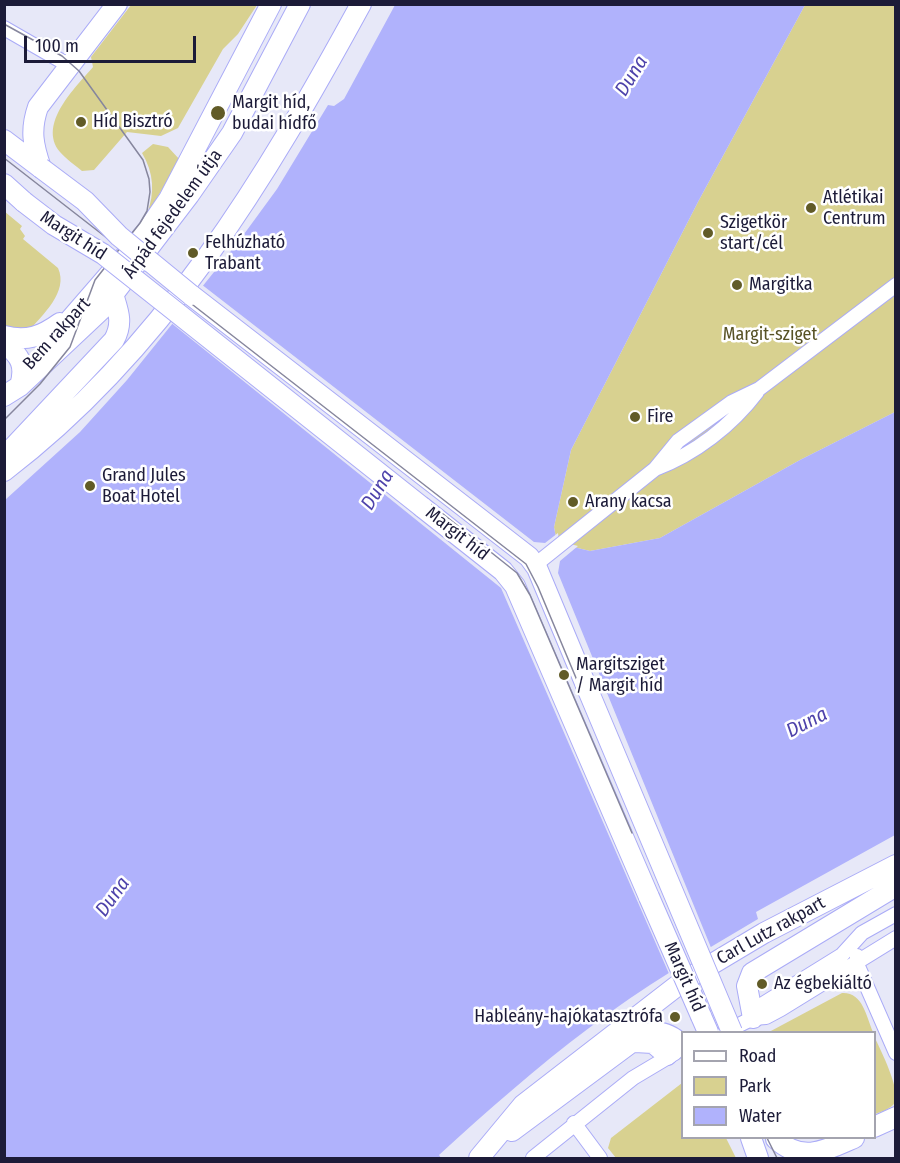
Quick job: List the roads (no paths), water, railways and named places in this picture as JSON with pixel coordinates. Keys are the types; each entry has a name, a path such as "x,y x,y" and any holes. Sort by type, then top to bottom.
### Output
{"main road":[{"path":"35,159 32,127 38,107 117,4"},
{"name":"Árpád fejedelem útja","path":"108,277 147,231 169,199 272,4"},
{"name":"Árpád fejedelem útja","path":"113,296 232,133 300,4"},
{"path":"4,471 38,446 109,380 193,278 273,161 361,4"},
{"name":"Margit híd","path":"4,140 35,159 85,201 119,236 170,279 521,550 535,565 732,1031"},
{"name":"Margit híd","path":"7,187 54,225 103,254 511,579 708,1031"},
{"path":"4,457 114,340 120,322 108,277"},
{"name":"Bem rakpart","path":"14,386 108,277"},
{"name":"Bem rakpart","path":"14,386 113,296"},
{"path":"4,336 24,339 35,337 46,333 79,309"},
{"path":"4,343 18,356 14,386"},
{"name":"Carl Lutz rakpart","path":"484,1152 523,1105 682,982 764,933 896,865"},
{"path":"753,1018 747,986 752,973 896,886"},
{"path":"484,1152 640,1036 654,1032 674,1037 677,1050"},
{"path":"876,1126 896,1117"},
{"path":"750,1139 750,1158"},
{"path":"751,1139 758,1158"},
{"path":"782,1148 802,1155 823,1152 850,1139"}],"street":[{"path":"4,28 70,66"},
{"path":"535,565 655,469 679,460 731,420 759,389 896,285"},
{"path":"753,1018 763,1004 842,955 862,933 896,914"},
{"path":"862,933 857,963 896,1053"},
{"path":"726,1031 753,1018 766,1017 781,1009 857,963 873,950 896,938"},
{"path":"533,1158 574,1123 677,1050"},
{"path":"574,1123 600,1158"}],"water":[{"name":"Duna","path":"395,5 805,5 699,200 571,450 554,527 557,543 590,551 660,538 800,460 895,412 895,835 756,912 758,919 630,998 512,1090 439,1155 441,1158 5,1158 5,500 80,432 127,380 239,241 277,189 328,105 334,106 344,99"}],"tram line":[{"path":"4,24 62,56 79,71 143,160 149,179 150,192 147,211 140,223 95,280 70,347 40,384 4,420"},
{"path":"4,158 526,564 538,587 724,1031"},
{"path":"264,371 517,573 530,595 632,833"},
{"path":"768,1139 777,1158"}],"place":[{"name":"Margit híd, budai hídfő","path":"218,113"},
{"name":"Híd Bisztró","path":"81,122"},
{"name":"Atlétikai Centrum","path":"811,208"},
{"name":"Szigetkör start/cél","path":"708,233"},
{"name":"Felhúzható Trabant","path":"193,253"},
{"name":"Margitka","path":"737,285"},
{"name":"Fire","path":"635,417"},
{"name":"Grand Jules Boat Hotel","path":"90,486"},
{"name":"Arany kacsa","path":"573,502"},
{"name":"Margitsziget / Margit híd","path":"564,675"},
{"name":"Az égbekiáltó","path":"762,984"},
{"name":"Hableány-hajókatasztrófa","path":"675,1017"}],"park label":[{"name":"Margit-sziget","path":"770,335"}]}
